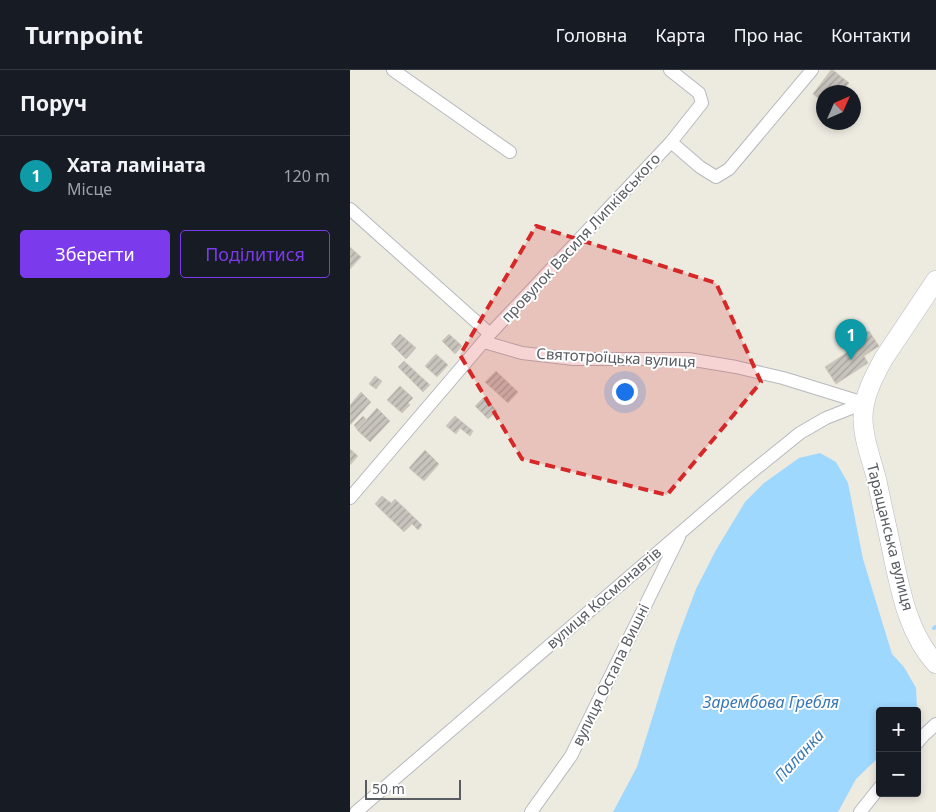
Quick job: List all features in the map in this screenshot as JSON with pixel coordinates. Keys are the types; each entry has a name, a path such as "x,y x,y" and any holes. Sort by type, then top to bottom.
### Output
{"main road":[{"name":"Таращанська вулиця","path":"936,280 884,358 873,379 864,403 863,418 864,434 874,470 902,596 911,623 922,646 936,664"}],"street":[{"path":"393,70 510,152"},
{"name":"провулок Василя Липківського","path":"487,338 671,142 702,104 699,93 670,70"},
{"name":"провулок Василя Липківського","path":"671,142 716,178 728,169 812,70"},
{"path":"350,209 487,338 350,498"},
{"name":"Святотроїцька вулиця","path":"487,338 522,353 574,358 688,359 736,367 783,378 864,403"},
{"name":"вулиця Космонавтів","path":"356,812 743,479 800,433 826,418 864,403"},
{"name":"вулиця Остапа Вишні","path":"531,812 571,756 681,532"},
{"path":"921,738 936,724"},
{"path":"860,812 876,792"}],"highlighted area":[{"path":"536,226 716,283 761,382 667,495 522,459 460,355"}],"water":[{"name":"Зарембова Гребля","path":"820,453 836,462 848,483 863,559 892,654 904,667 916,688 917,707 876,707 876,760 856,779 838,812 613,812 637,767 675,645 696,589 716,550 745,502 764,483 799,458"}],"building":[{"path":"831,70 849,83 847,85 820,85"},
{"path":"350,247 361,257 350,269"},
{"path":"869,331 879,346 864,356 868,363 836,384 825,367 851,350 847,345"},
{"path":"400,334 416,348 406,359 391,344"},
{"path":"449,334 462,346 455,354 442,341"},
{"path":"436,354 448,365 437,377 425,366"},
{"path":"404,361 430,385 423,392 398,367"},
{"path":"496,371 518,392 508,403 485,382"},
{"path":"375,376 382,381 376,389 369,384"},
{"path":"400,386 413,398 408,403 410,405 402,413 387,400"},
{"path":"361,392 371,402 350,425 350,405"},
{"path":"484,397 497,411 488,419 475,406"},
{"path":"377,408 390,421 370,442 357,430"},
{"path":"363,416 367,420 357,429 354,425"},
{"path":"455,416 473,431 470,436 460,428 456,434 446,426"},
{"path":"350,449 358,456 350,465"},
{"path":"425,450 439,464 424,481 409,468"},
{"path":"382,496 391,503 395,499 422,525 418,530 412,524 404,532 375,504"}],"place":[{"name":"Хата ламіната","path":"851,360"}],"water label":[{"name":"Паланка","path":"799,755"}]}
